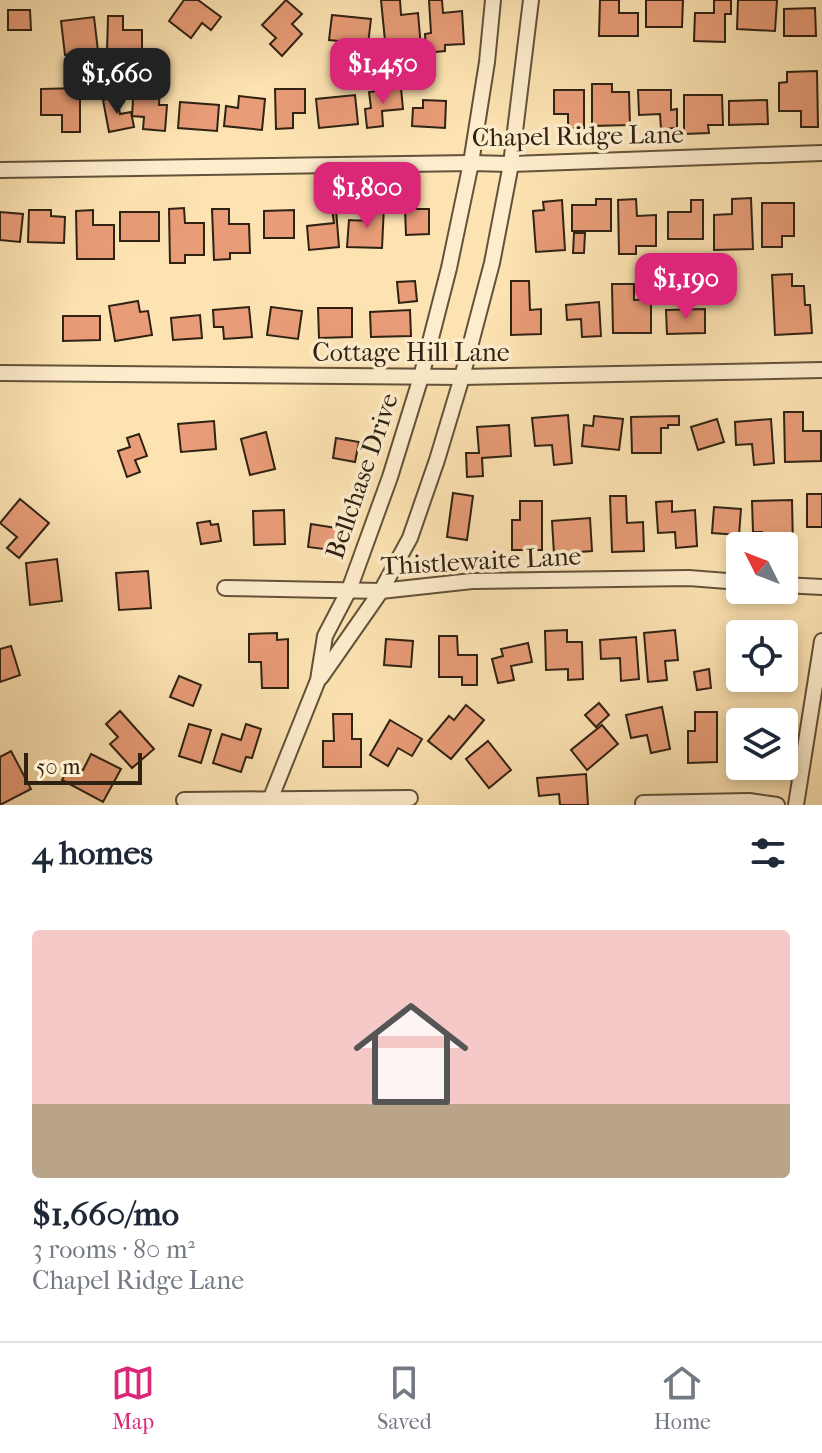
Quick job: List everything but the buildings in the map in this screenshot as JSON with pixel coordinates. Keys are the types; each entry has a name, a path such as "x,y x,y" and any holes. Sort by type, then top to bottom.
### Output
{"street":[{"name":"Bellchase Drive","path":"270,802 318,680 325,636 349,590 390,477 421,377 449,268 471,163 493,0"},
{"name":"Bellchase Drive","path":"318,680 381,591 410,538 437,460 492,263 511,164 531,0"},
{"name":"Chapel Ridge Lane","path":"0,170 511,164 822,153"},
{"name":"Cottage Hill Lane","path":"0,373 462,377 822,370"},
{"name":"Thistlewaite Lane","path":"225,588 381,591 472,581 689,578 726,581"},
{"path":"798,586 822,587"},
{"path":"796,805 822,641"},
{"path":"184,800 270,802 410,798"},
{"path":"643,803 749,801 777,805"}]}
